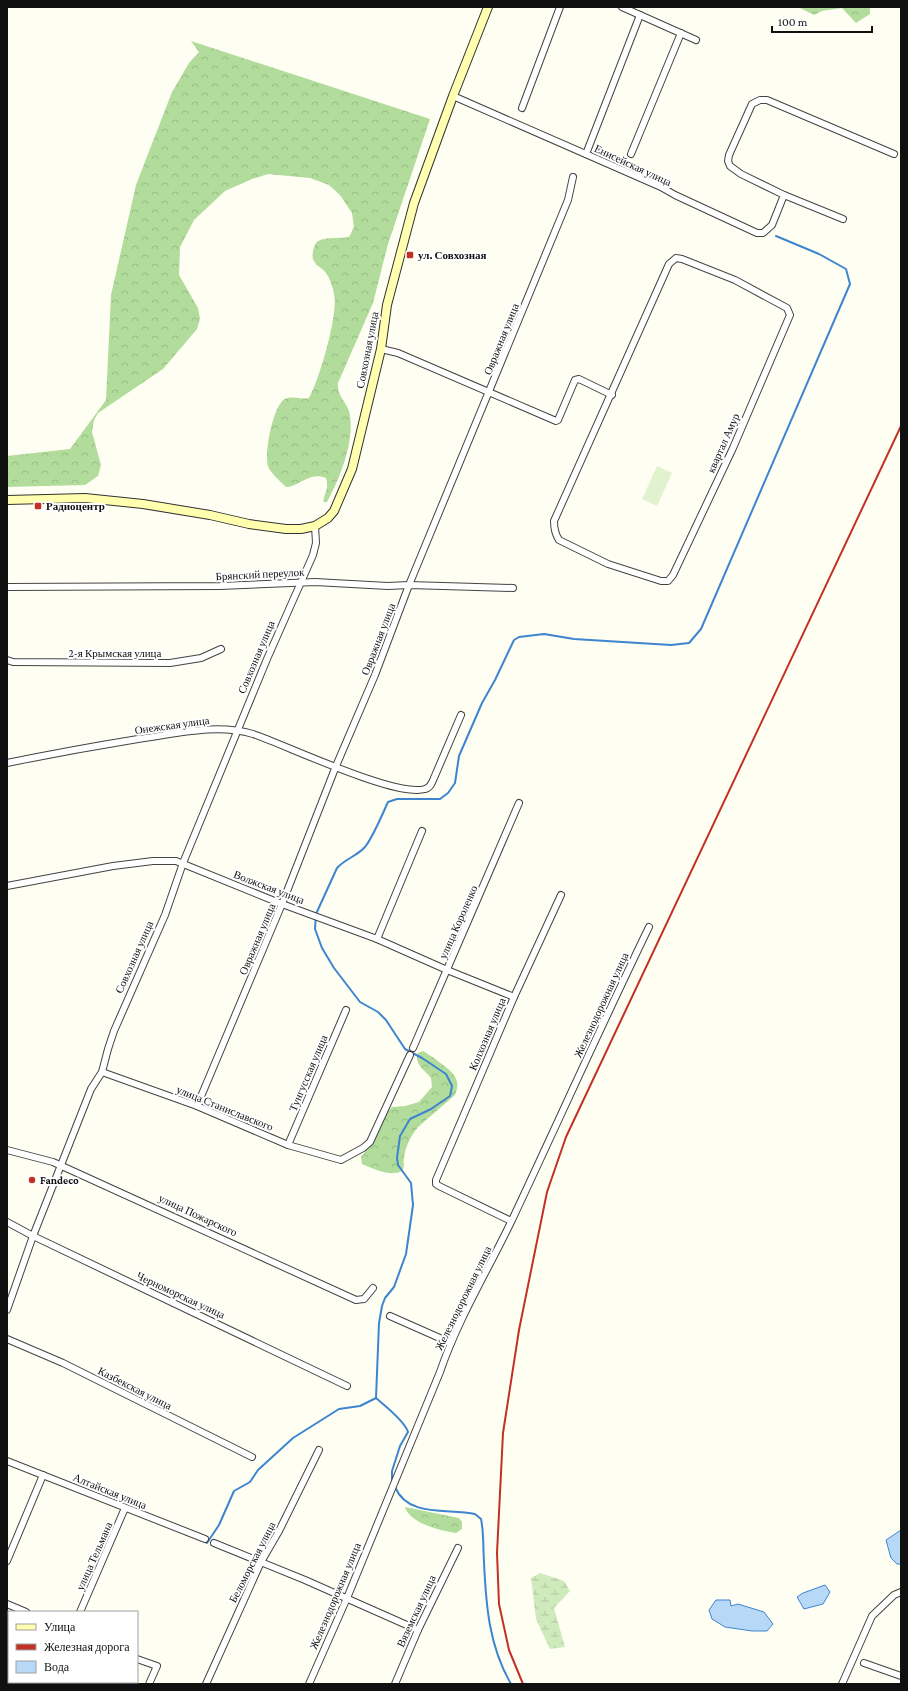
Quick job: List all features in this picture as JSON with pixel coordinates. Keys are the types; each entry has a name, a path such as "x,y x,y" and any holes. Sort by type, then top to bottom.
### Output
{"main road":[{"name":"Совхозная улица","path":"314,526 328,518 334,511 352,469 381,349 387,305 414,204 453,96 488,7"},
{"path":"7,500 44,498 92,499 143,504 210,515 248,524 286,529 300,529 314,526"}],"street":[{"path":"522,108 560,7"},
{"path":"622,7 696,40"},
{"path":"586,154 640,15"},
{"path":"631,154 681,33"},
{"name":"Енисейская улица","path":"453,96 661,187 675,195 757,232 765,232 772,224 784,194"},
{"path":"843,218 784,194 734,170 728,161 729,154 750,108 755,102 767,100 894,154"},
{"name":"Овражная улица","path":"197,1106 282,904 336,766 375,675 409,585 490,394 568,200 573,177"},
{"name":"квартал Амур","path":"676,258 682,258 735,280 786,308 789,312 789,320 732,448 673,575 668,580 661,581 608,564 560,540 556,535 554,521 612,395 669,264 676,258"},
{"path":"381,349 398,353 556,422 575,380 579,379 612,395"},
{"name":"Совхозная улица","path":"7,1310 33,1236 91,1089 102,1072 110,1043 164,915 183,863 300,582 313,555 316,543 314,526"},
{"name":"Брянский переулок","path":"7,587 198,587 300,582 388,586 409,585 513,588"},
{"name":"2-я Крымская улица","path":"7,660 13,662 170,663 201,658 221,649"},
{"path":"336,766 390,786 419,790 426,789 430,786 434,778 461,715"},
{"name":"Онежская улица","path":"7,762 202,730 218,729 238,731 254,735 336,766"},
{"name":"улица Короленко","path":"341,1160 363,1148 370,1142 447,970 519,803"},
{"path":"377,939 422,831"},
{"name":"Волжская улица","path":"7,886 113,866 166,860 183,863 282,904 377,939 514,998"},
{"name":"Колхозная улица","path":"511,1221 436,1184 437,1175 514,998 561,895"},
{"name":"Железнодорожная улица","path":"309,1684 440,1372 451,1342 511,1221 596,1037 649,927"},
{"name":"Тунгусская улица","path":"288,1145 346,1010"},
{"name":"улица Станиславского","path":"102,1072 197,1106 288,1145 341,1160"},
{"name":"улица Пожарского","path":"7,1150 39,1157 61,1165 356,1300 364,1299 373,1288"},
{"name":"Черноморская улица","path":"7,1222 33,1236 347,1386"},
{"path":"390,1316 451,1342"},
{"name":"Казбекская улица","path":"7,1339 63,1363 252,1457"},
{"name":"Беломорская улица","path":"206,1684 261,1562 279,1531 319,1450"},
{"name":"Алтайская улица","path":"7,1461 205,1539"},
{"path":"7,1561 43,1476"},
{"name":"улица Тельмана","path":"80,1611 125,1508"},
{"path":"214,1543 418,1630"},
{"name":"Вяземская улица","path":"395,1684 418,1630 458,1548"},
{"path":"842,1684 872,1616 894,1595 901,1592"},
{"path":"7,1604 24,1611"},
{"path":"138,1658 157,1666 149,1684"},
{"path":"864,1663 901,1676"}],"green space":[{"path":"798,7 870,7 870,14 856,23 842,8 822,11 814,15"},
{"path":"191,41 430,119 388,244 373,303 338,383 340,395 349,411 351,422 349,446 342,470 327,502 324,502 327,488 326,478 315,476 286,487 269,469 267,451 273,419 281,403 288,398 309,398 323,363 331,331 335,303 334,292 327,274 313,259 312,256 314,247 316,243 322,239 349,237 354,227 352,213 340,195 329,185 310,178 268,174 252,179 225,191 194,220 180,247 179,275 198,308 200,319 197,329 163,369 98,413 94,420 92,432 101,465 98,476 85,485 7,487 7,456 70,449 106,400 111,295 136,185 172,92 189,63 199,52"},
{"path":"657,466 672,473 657,506 642,499"},
{"path":"423,1051 452,1073 457,1083 455,1095 415,1130 406,1150 402,1171 397,1173 387,1173 362,1164 361,1157 375,1139 387,1112 392,1107 405,1106 419,1102 432,1087 431,1078 419,1064 417,1057 418,1053"},
{"path":"405,1507 459,1518 462,1522 462,1529 456,1533 426,1525 413,1518"},
{"path":"540,1573 564,1581 570,1591 554,1608 565,1647 550,1649 536,1619 531,1578"}],"water":[{"path":"901,1530 901,1564 897,1564 891,1558 886,1540"},
{"path":"825,1585 830,1592 823,1604 804,1609 797,1597 803,1593"},
{"path":"716,1600 730,1600 731,1606 738,1604 764,1612 773,1624 767,1631 752,1631 725,1627 712,1619 709,1610"}],"waterway":[{"path":"392,1481 392,1471 400,1446 408,1432 399,1418 376,1398 379,1323 382,1306 385,1298 394,1287 406,1254 413,1205 411,1183 398,1165 397,1158 400,1136 410,1119 431,1109 450,1096 452,1086 446,1074 405,1049 386,1020 378,1012 360,1002 334,968 322,948 315,929 316,914 337,868 365,847 388,802 397,799 440,799 448,793 455,783 459,756 482,703 514,640 519,637 544,634 574,639 671,645 689,643 701,629 850,284 846,269 819,254 776,236"},
{"path":"207,1543 219,1525 234,1491 250,1482 258,1470 293,1438 339,1409 360,1406 376,1398"},
{"path":"395,1487 401,1497 419,1508 464,1512 475,1514 481,1519 486,1594 490,1625 498,1655 511,1684"}],"railway":[{"path":"523,1684 509,1650 499,1604 497,1553 503,1433 519,1330 547,1192 566,1137 901,426"}],"place":[{"name":"ул. Совхозная","path":"410,255"},
{"name":"Радиоцентр","path":"38,506"},
{"name":"Fandeco","path":"32,1180"}]}
